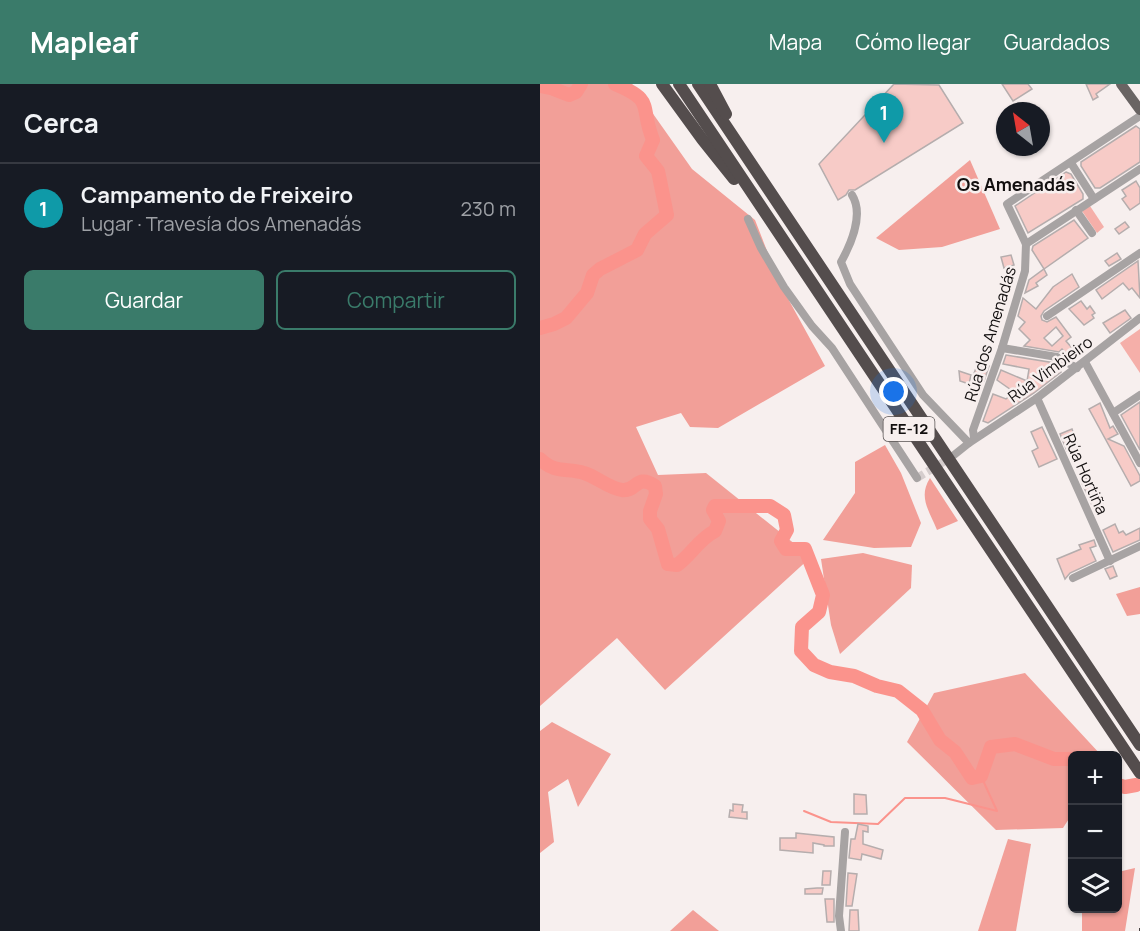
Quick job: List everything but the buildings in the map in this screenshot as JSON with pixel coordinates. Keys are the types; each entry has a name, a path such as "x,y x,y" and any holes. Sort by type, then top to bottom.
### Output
{"highway":[{"path":"662,84 802,270"},
{"name":"FE-12","path":"680,84 802,270 1140,772"},
{"name":"FE-12","path":"698,84 1140,745"},
{"path":"710,84 759,176"}],"main road":[{"path":"1121,84 1138,104"}],"street":[{"path":"1140,116 1006,204 1026,244 1140,169"},
{"path":"1071,163 1094,199"},
{"path":"852,195 855,198 857,221 852,241 841,262 850,284 923,395 971,440"},
{"path":"1076,210 1092,233"},
{"path":"748,219 761,248 784,287 812,326 832,348 917,478"},
{"name":"Rúa dos Amenadás","path":"971,440 1025,271 1026,244"},
{"path":"1047,316 1140,252"},
{"name":"Rúa Vimbieiro","path":"954,455 971,440 1037,398 1140,318"},
{"path":"1002,348 1058,357 1077,368"},
{"path":"1085,362 1139,458"},
{"path":"1113,413 1140,395"},
{"name":"Rúa Hortiña","path":"1037,398 1110,561"},
{"path":"1073,578 1140,546"},
{"path":"841,931 839,916 845,832"}],"shaded area":[{"path":"540,84 632,84 692,169 755,220 780,284 825,366 718,428 690,427 681,413 636,427 658,475 706,473 811,557 665,690 617,638 540,706"},
{"path":"970,160 1000,229 942,247 899,250 876,238"},
{"path":"1090,206 1104,227 1097,233 1082,211"},
{"path":"1140,329 1140,373 1120,343"},
{"path":"885,445 901,473 921,523 911,547 874,548 823,540 855,493 855,462"},
{"path":"930,478 958,521 937,530 925,498"},
{"path":"863,553 912,565 911,588 840,654 831,625 821,559"},
{"path":"1140,587 1140,614 1127,616 1116,594"},
{"path":"1025,673 1097,751 1068,751 1068,820 1063,828 996,830 907,742 934,693"},
{"path":"552,722 611,754 578,807 568,779 548,792 554,842 540,853 540,731"},
{"path":"1008,839 1031,844 1016,931 978,931"},
{"path":"1135,868 1125,931 1082,931 1082,913 1122,913 1122,871"},
{"path":"693,910 719,931 670,931"}],"waterway":[{"path":"540,86 569,95 576,92 581,84"},
{"path":"540,328 566,318 587,293 593,275 637,250 645,234 667,215 658,171 646,156 653,140 644,105 636,95 615,84"},
{"path":"540,459 557,469 578,471 617,489 627,490 644,481 655,486 656,494 650,511 650,519 658,529 668,564 677,565 704,538 715,531 719,521 713,510 715,506 770,506 784,515 787,530 781,541 786,549 805,549 823,595 819,612 802,627 801,651 814,665 830,672 854,676 877,686 898,691 922,710 940,740 955,752 972,778 981,776 991,747 1015,744 1054,759 1068,759"},
{"path":"540,466 546,464"},
{"path":"804,811 831,822 878,824 905,798 945,798 997,811 981,776"},
{"path":"1122,786 1136,785"}],"tunnel":[{"path":"917,478 950,458"}],"place":[{"name":"Campamento de Freixeiro","path":"884,143"}],"district":[{"name":"Os Amenadás","path":"1016,185"}]}
